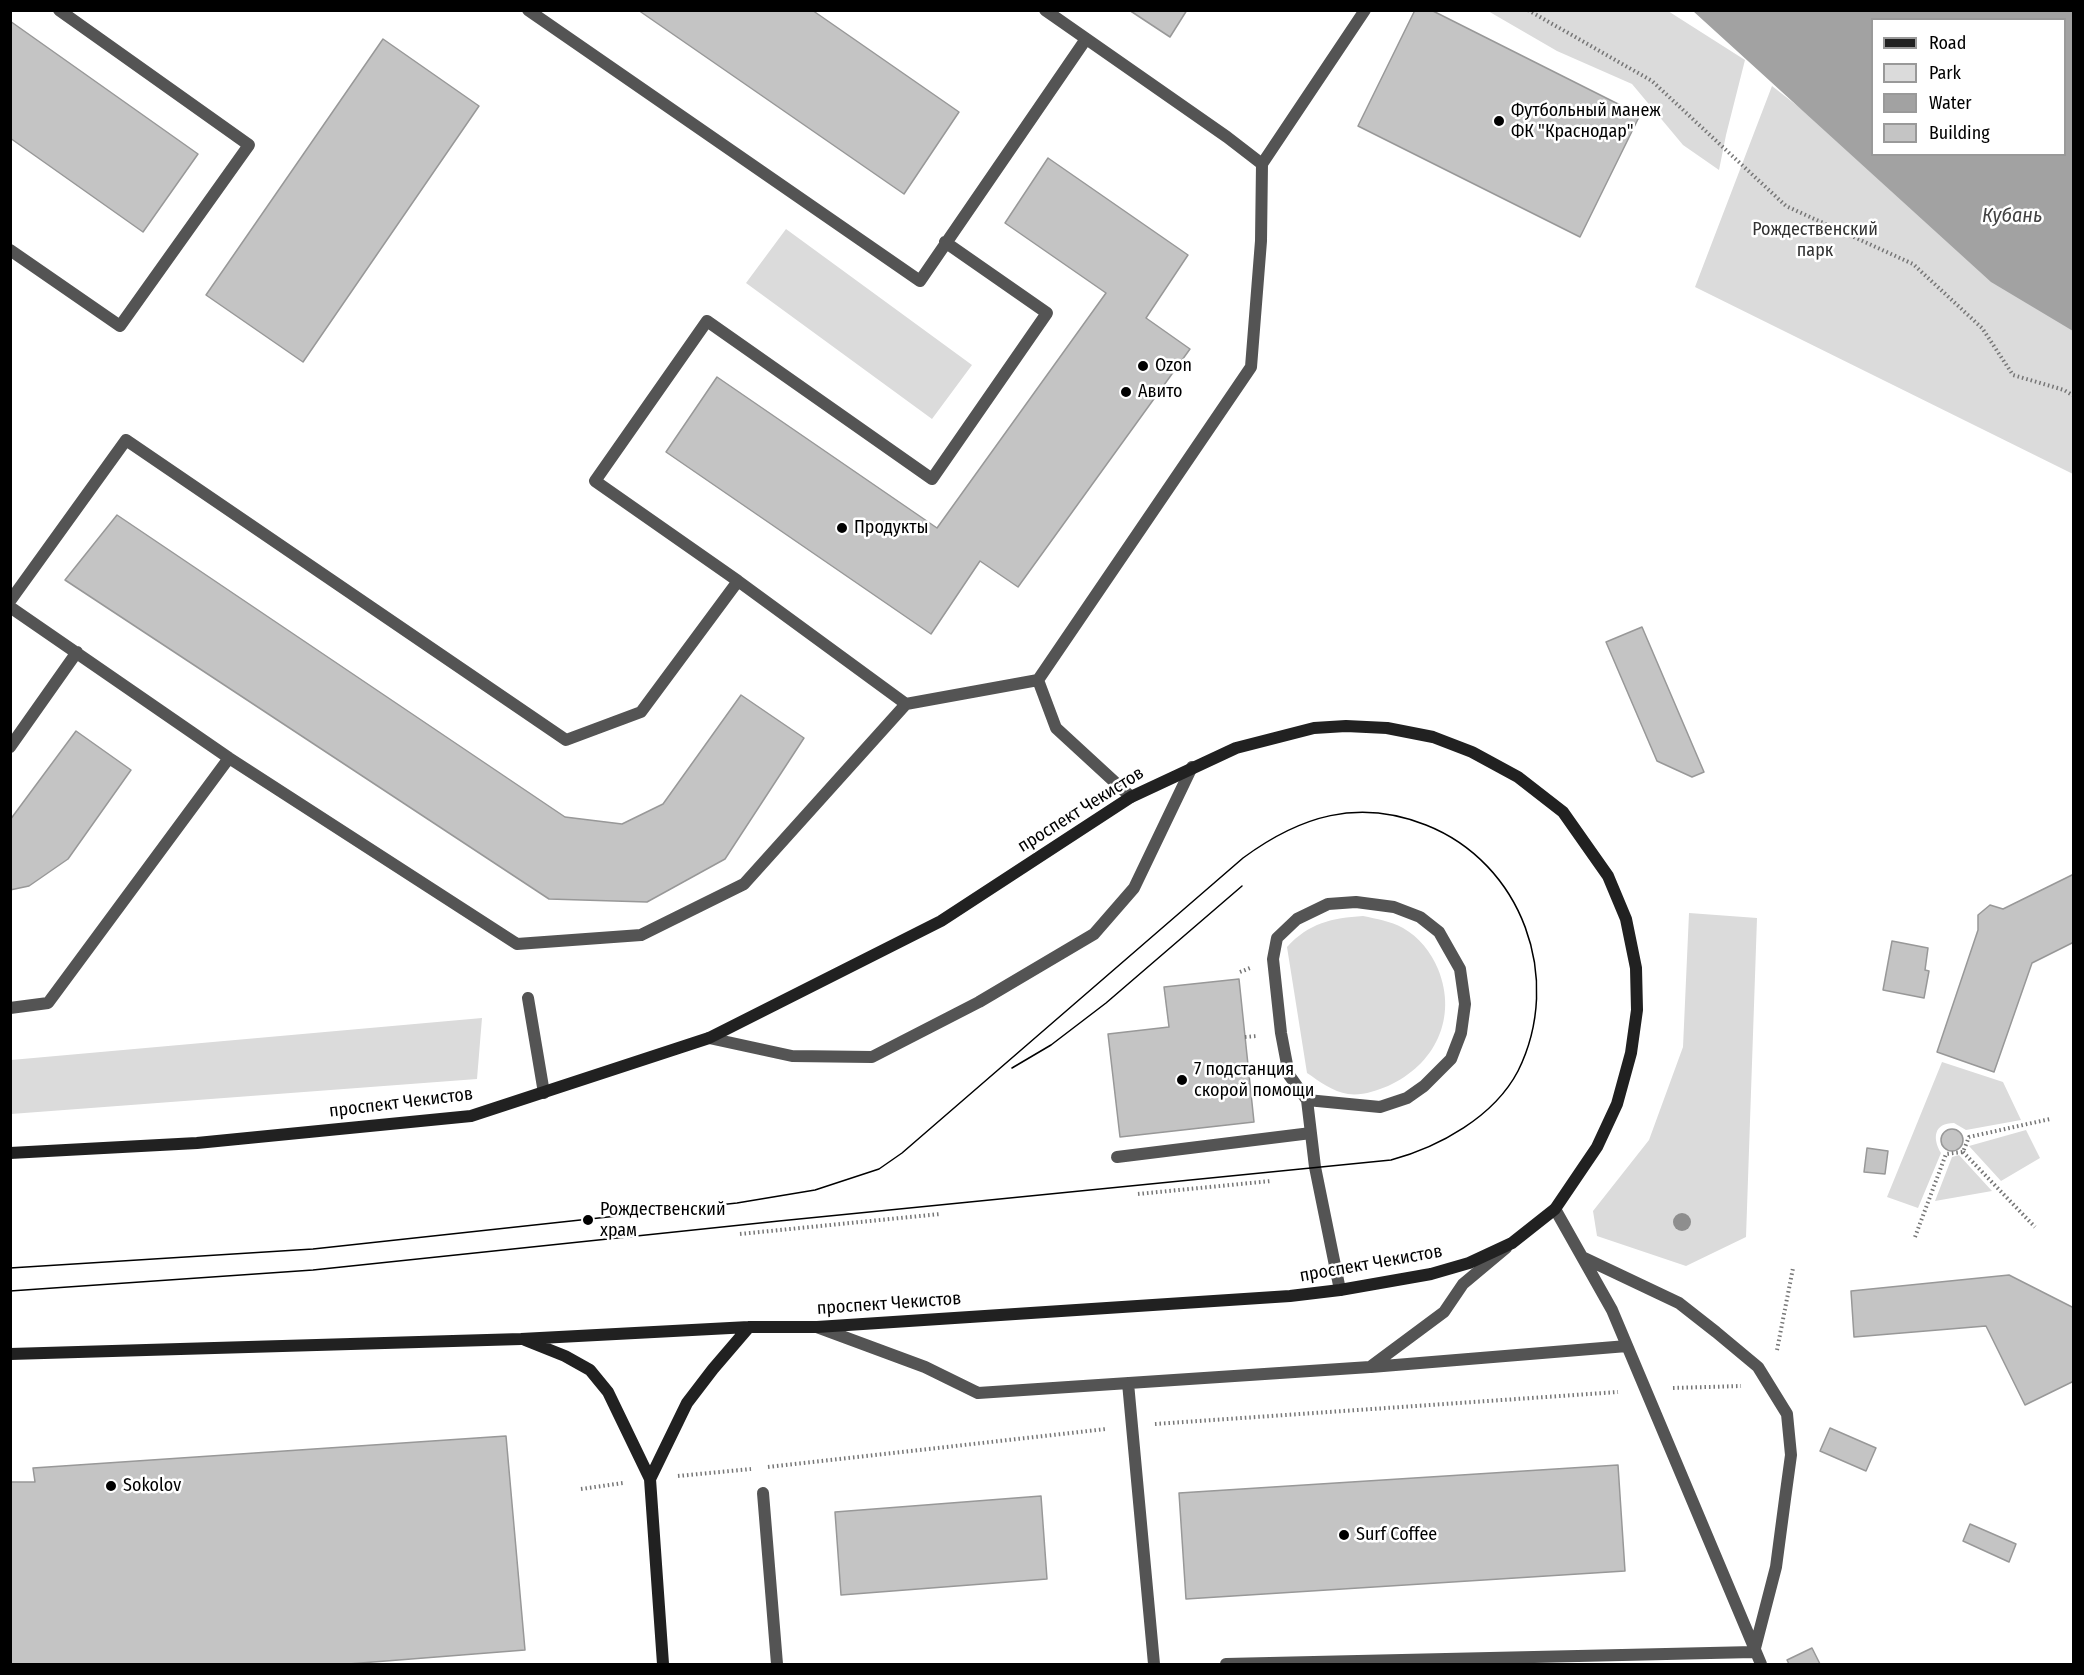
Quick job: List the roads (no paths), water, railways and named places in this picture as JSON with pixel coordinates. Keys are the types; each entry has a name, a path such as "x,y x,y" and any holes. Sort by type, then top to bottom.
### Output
{"main road":[{"name":"проспект Чекистов","path":"10,1153 197,1143 471,1116 544,1093 709,1038 941,921 1131,797 1236,748 1314,728 1347,726 1387,728 1433,737 1472,752 1518,777 1563,812 1608,876 1626,919 1636,968 1637,1010 1631,1053 1617,1104 1597,1147 1555,1209 1512,1243 1468,1263 1431,1274 1290,1296 817,1327 749,1327 521,1339 10,1354"},
{"path":"651,1479 687,1402 749,1327"},
{"path":"521,1339 565,1356 590,1370 608,1392 651,1479 663,1665"}],"street":[{"path":"10,250 120,326 249,145 59,10"},
{"path":"528,10 920,281 1086,39"},
{"path":"1045,10 1227,136 1262,164"},
{"path":"10,607 229,758 517,944 641,935 744,884 906,704 1038,680 1251,368 1261,241 1262,164 1365,10"},
{"path":"906,704 596,481 707,321 932,479 1047,313 945,242"},
{"path":"10,601 126,440 566,740 641,712 738,582"},
{"path":"10,747 77,652"},
{"path":"1038,680 1056,728 1131,797"},
{"path":"10,1008 48,1003 229,758"},
{"path":"709,1038 792,1056 872,1057 979,1002 1094,934 1134,888 1192,767"},
{"path":"1306,1100 1380,1107 1407,1098 1424,1086 1451,1059 1461,1033 1465,1004 1460,969 1439,932 1419,917 1394,908 1356,902 1328,904 1297,919 1277,938 1273,959 1281,1033 1289,1075 1306,1100 1315,1167 1340,1290"},
{"path":"528,998 544,1093"},
{"path":"1117,1157 1311,1133"},
{"path":"1555,1209 1612,1311 1761,1665"},
{"path":"1370,1367 1444,1312 1463,1284 1512,1243"},
{"path":"1582,1257 1679,1303 1758,1367 1787,1414 1791,1455 1776,1567 1754,1652"},
{"path":"817,1327 925,1367 978,1393 1370,1367 1627,1346"},
{"path":"1128,1383 1154,1665"},
{"path":"764,1492 777,1665"},
{"path":"1227,1665 1754,1652"}],"water":[{"name":"Кубань","path":"1693,11 2073,11 2073,331 1991,282"}],"tram line":[{"path":"10,1268 313,1249 737,1203 815,1190 879,1169 902,1153 1243,858 1286,831 1330,816 1377,813 1401,817 1426,825 1459,843 1487,866 1509,895 1525,927 1534,962 1537,999 1531,1035 1518,1071 1508,1087 1480,1116 1464,1128 1428,1147 1391,1160 313,1270 10,1291"},
{"path":"1012,1068 1051,1045 1106,1003 1242,886"}],"place":[{"name":"Футбольный манеж ФК \"Краснодар\"","path":"1499,121"},
{"name":"Ozon","path":"1143,366"},
{"name":"Авито","path":"1126,392"},
{"name":"Продукты","path":"842,528"},
{"name":"7 подстанция скорой помощи","path":"1182,1080"},
{"name":"Рождественский храм","path":"588,1220"},
{"name":"Sokolov","path":"111,1486"},
{"name":"Surf Coffee","path":"1344,1535"}],"park label":[{"name":"Рождественский парк","path":"1815,240"}]}
